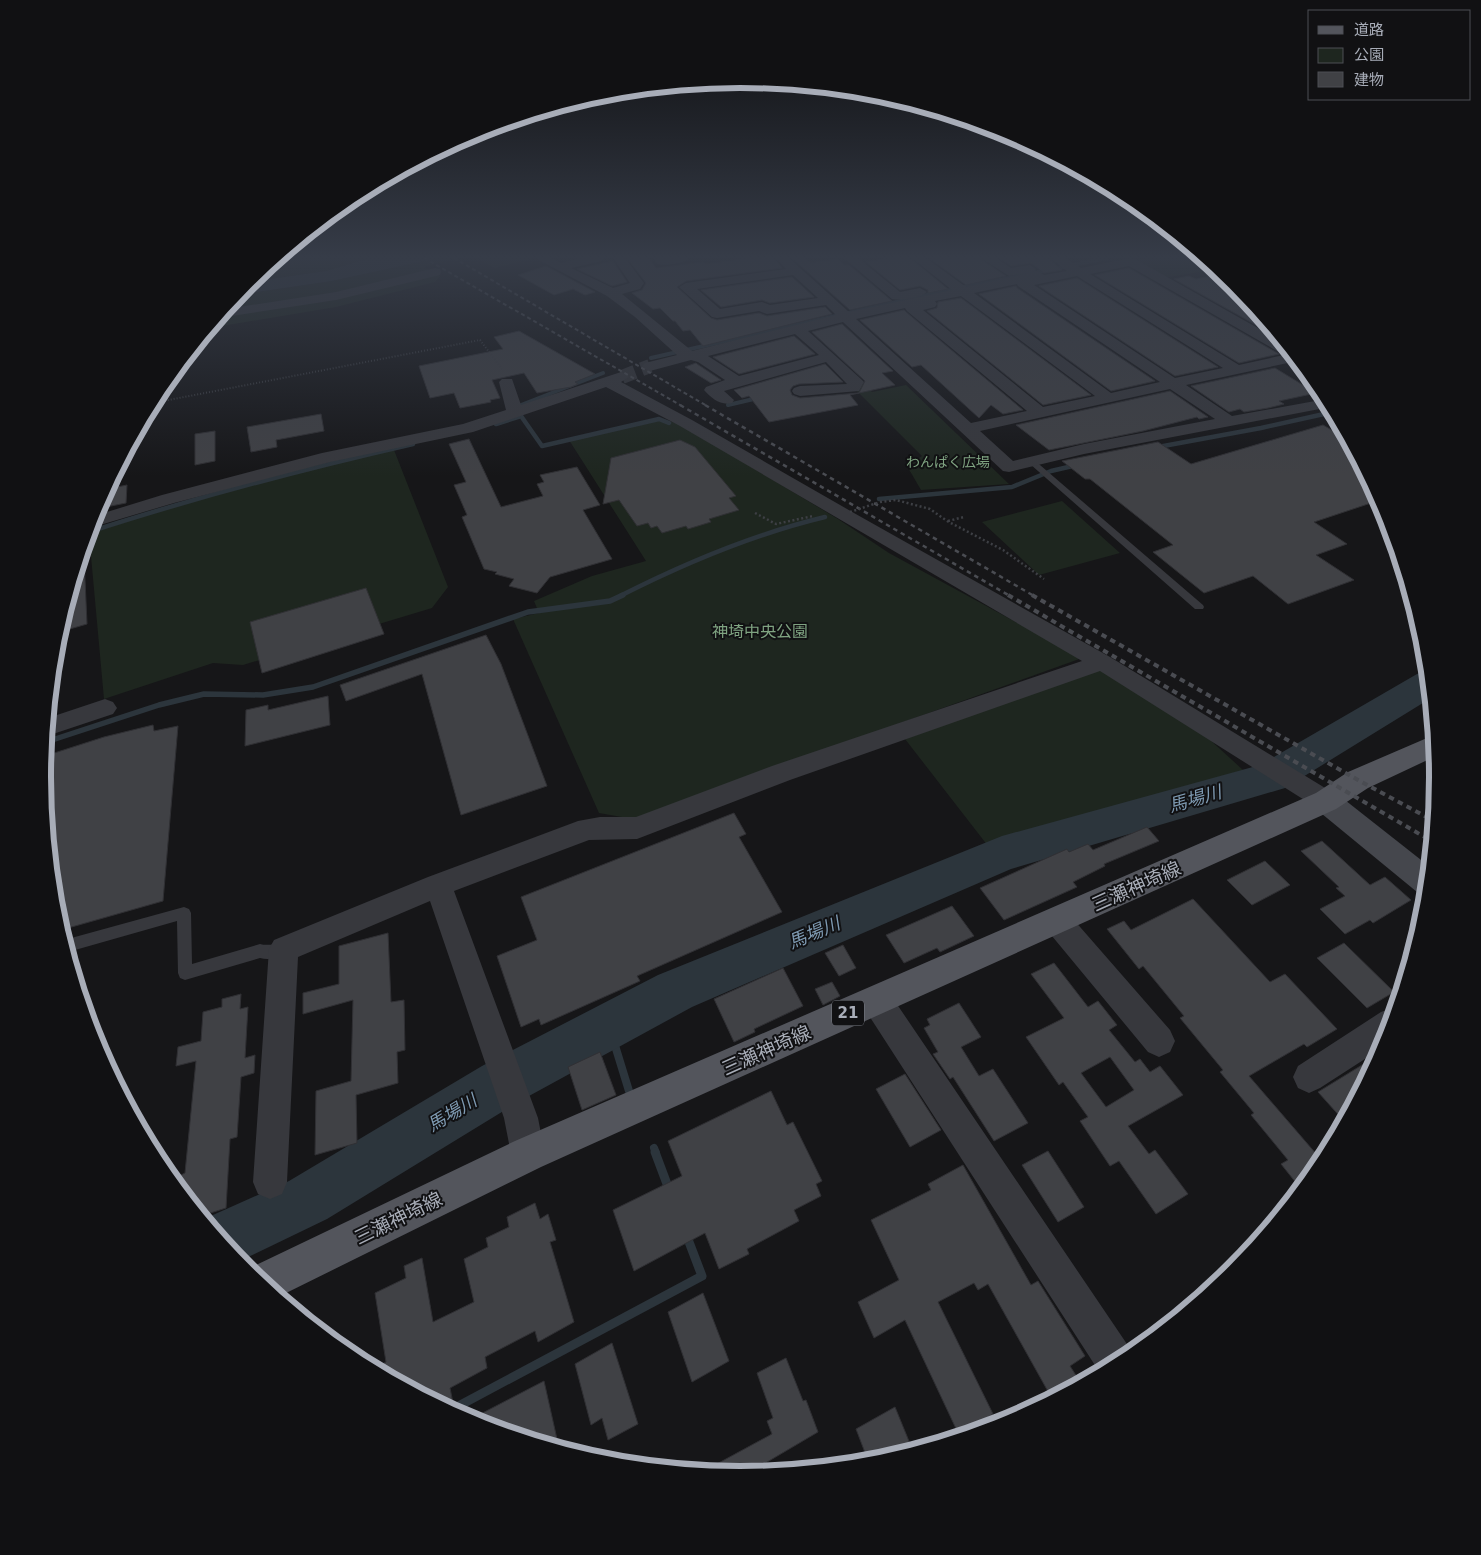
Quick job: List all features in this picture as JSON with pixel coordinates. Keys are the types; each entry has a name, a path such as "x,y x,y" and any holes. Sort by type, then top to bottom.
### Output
{"main road":[{"name":"三瀬神埼線","path":"269,1280 528,1154 1326,801 1358,780 1429,748"},
{"path":"1326,801 1422,878"}],"street":[{"path":"660,331 686,353 703,359 737,381"},
{"path":"650,366 686,353 789,331"},
{"path":"798,331 856,382 852,388 800,391"},
{"path":"860,331 1009,467 1036,465 1084,449 1320,405"},
{"path":"940,331 1040,413"},
{"path":"1017,331 1108,398"},
{"path":"1094,331 1230,422"},
{"path":"1173,331 1237,370"},
{"path":"1252,331 1276,345"},
{"path":"726,400 712,390 737,381 828,357"},
{"path":"967,429 1287,359"},
{"path":"101,521 168,499 328,457 467,428 614,379 855,522 1102,662 1326,801"},
{"path":"507,382 515,412"},
{"path":"323,440 328,457"},
{"path":"270,1182 284,949 438,886 587,829 599,826 626,830 637,828 781,773 1102,662"},
{"path":"54,725 105,708"},
{"path":"438,886 521,1118 528,1154"},
{"path":"1057,921 1159,1041"},
{"path":"877,1001 1113,1357"},
{"path":"1309,1077 1381,1030"}],"lane":[{"path":"1036,465 1199,607"},
{"path":"72,944 184,913 185,973 260,951 267,953 284,949"}],"path":[{"path":"163,401 480,340 505,373 507,382"},
{"path":"850,512 880,502 896,500 930,509 947,521 1003,550 1044,579"},
{"path":"755,513 776,524 819,515"},
{"path":"947,521 964,517"}],"green space":[{"name":"わんぱく広場","path":"863,384 872,392 906,385 1009,484 921,490 907,466 922,456 855,389"},
{"name":"神埼中央公園","path":"664,419 681,425 838,519 889,553 1082,658 633,819 599,813 513,619 539,613 534,601 592,576 646,561 569,440"},
{"path":"394,450 448,587 432,608 243,665 213,663 104,699 90,550 97,531 240,488"},
{"path":"1062,501 1120,553 1039,575 982,522"},
{"path":"1100,668 1208,738 1243,770 988,846 905,739"}],"building":[{"path":"519,331 595,374 575,382 578,384 571,387 537,393 524,373 492,380 500,398 490,400 491,402 460,408 454,393 430,398 419,366 503,349 494,337"},
{"path":"690,331 765,331 703,346"},
{"path":"849,331 893,371 882,373 895,385 859,393 865,381 812,332"},
{"path":"872,331 928,331 1023,410 1003,414 991,405 979,418 921,365 912,367"},
{"path":"951,331 1005,331 1091,395 1043,405"},
{"path":"1029,331 1080,331 1155,381 1111,391"},
{"path":"1106,331 1160,331 1218,367 1175,376"},
{"path":"1186,331 1238,331 1279,354 1239,363"},
{"path":"794,336 815,354 739,374 713,357"},
{"path":"696,363 721,380 711,383 685,367"},
{"path":"825,364 843,382 799,384 793,386 790,390 792,395 800,398 859,393 850,395 858,405 769,422 749,396 742,398 734,390"},
{"path":"1275,368 1310,389 1313,394 1279,401 1284,404 1268,408 1244,412 1240,409 1229,412 1191,386"},
{"path":"1170,391 1208,417 1199,419 1197,417 1143,431 1049,450 1016,425"},
{"path":"321,414 324,431 276,440 277,447 251,452 247,427"},
{"path":"1323,425 1337,433 1359,473 1372,503 1314,522 1347,544 1316,555 1354,580 1288,604 1253,576 1204,593 1153,552 1173,545 1090,479 1085,479 1062,461 1158,442 1191,464"},
{"path":"215,431 215,461 195,465 195,434"},
{"path":"469,439 501,507 543,496 537,484 544,482 540,475 577,467 600,505 583,510 612,559 550,577 537,593 509,586 514,579 484,569 462,517 467,515 454,485 466,482 449,444"},
{"path":"680,440 695,447 736,496 729,498 739,510 709,519 711,522 688,529 686,526 662,533 657,526 651,528 648,523 637,526 619,500 603,504 611,458"},
{"path":"127,485 126,503 107,507 116,487"},
{"path":"84,568 87,624 67,630"},
{"path":"366,588 384,634 262,673 250,622"},
{"path":"486,635 501,664 547,786 461,815 422,674 346,701 340,685"},
{"path":"328,696 330,725 245,746 246,710 268,705 268,710"},
{"path":"153,725 154,731 178,726 163,901 68,928 57,867 51,778 52,754 104,737"},
{"path":"734,813 746,834 739,837 782,912 637,976 640,981 541,1025 539,1019 521,1027 497,956 537,940 521,897"},
{"path":"1147,827 1159,841 1104,864 1105,866 1073,882 1077,887 1004,920 980,888 1067,849 1069,852 1088,844 1093,850"},
{"path":"1322,841 1370,885 1385,877 1411,900 1373,923 1370,920 1345,934 1320,909 1345,896 1336,888 1339,887 1301,851"},
{"path":"1265,861 1290,885 1252,905 1227,880"},
{"path":"1193,899 1270,982 1285,974 1337,1029 1307,1047 1304,1044 1249,1076 1317,1155 1297,1184 1281,1164 1288,1160 1251,1115 1254,1113 1220,1072 1223,1070 1180,1018 1184,1016 1143,966 1139,969 1107,929 1124,921 1131,930"},
{"path":"952,906 974,936 940,952 937,948 904,963 886,935"},
{"path":"388,933 391,1002 404,1000 405,1050 397,1052 398,1083 356,1095 357,1143 315,1155 316,1091 351,1081 353,1000 303,1014 303,993 339,984 339,946"},
{"path":"1344,943 1394,992 1367,1008 1317,958"},
{"path":"843,945 856,968 839,976 825,953"},
{"path":"1054,963 1088,1007 1098,1001 1117,1025 1109,1030 1135,1062 1140,1059 1150,1072 1160,1066 1183,1095 1128,1126 1149,1154 1155,1150 1188,1194 1156,1214 1119,1161 1110,1166 1080,1121 1088,1117 1063,1082 1059,1085 1026,1037 1064,1018 1031,974","holes":["1110,1057 1134,1090 1106,1107 1081,1073"]},
{"path":"783,968 803,1006 754,1029 755,1032 734,1042 714,999"},
{"path":"832,982 840,996 823,1005 815,989"},
{"path":"241,994 240,1009 248,1007 245,1058 255,1055 254,1073 241,1077 237,1137 230,1139 226,1208 208,1214 180,1178 181,1175 185,1173 196,1061 176,1066 178,1047 201,1041 203,1012 222,1007 222,999"},
{"path":"959,1003 981,1037 961,1047 979,1076 993,1069 1028,1123 994,1141 953,1077 950,1079 933,1054 938,1052 924,1028 930,1025 927,1019"},
{"path":"600,1052 616,1095 582,1110 568,1067"},
{"path":"1368,1061 1340,1117 1318,1092"},
{"path":"905,1074 941,1130 910,1147 876,1089"},
{"path":"771,1091 787,1125 793,1122 822,1181 816,1184 821,1196 794,1210 799,1221 747,1249 749,1254 719,1269 705,1233 634,1271 613,1210 682,1176 668,1141"},
{"path":"1048,1151 1084,1207 1058,1222 1022,1165"},
{"path":"963,1165 1031,1285 1038,1281 1085,1356 1070,1366 1077,1377 1049,1394 988,1284 978,1290 974,1283 938,1302 993,1414 975,1425 957,1431 905,1320 874,1338 858,1302 899,1280 871,1220 931,1190 928,1184"},
{"path":"535,1203 540,1219 548,1214 556,1240 550,1242 574,1322 538,1342 535,1331 485,1357 487,1368 450,1388 453,1404 381,1365 386,1362 375,1293 406,1278 404,1266 422,1258 433,1322 474,1302 464,1259 488,1247 486,1238 509,1227 507,1217"},
{"path":"703,1293 729,1361 692,1382 668,1312"},
{"path":"612,1343 638,1424 608,1440 602,1418 591,1425 575,1364"},
{"path":"786,1358 803,1401 806,1400 818,1432 760,1466 713,1466 772,1434 767,1421 773,1418 757,1373"},
{"path":"544,1381 558,1442 519,1430 479,1415"},
{"path":"895,1407 911,1445 866,1455 856,1429"}],"waterway":[{"path":"651,358 771,331"},
{"path":"521,405 603,373"},
{"path":"728,405 758,398"},
{"path":"1158,447 1325,414"},
{"path":"496,424 521,416 542,446 659,419 669,423"},
{"path":"98,529 250,484 413,444"},
{"path":"879,499 1012,487 1051,471 1077,465"},
{"path":"620,596 720,550 772,532 825,517"},
{"path":"53,740 159,705 204,694 263,695 313,687 528,612 610,601 623,595"},
{"name":"馬場川","path":"227,1238 308,1200 500,1084 675,991 1002,854 1271,777 1424,686"},
{"path":"609,1026 629,1091"},
{"path":"654,1148 656,1153"},
{"path":"655,1152 670,1192"},
{"path":"459,1406 702,1276 686,1234"}],"tunnel":[{"path":"622,377 650,366"}],"railway":[{"path":"551,331 682,406"},
{"path":"578,331 707,406"},
{"path":"680,405 1010,596"},
{"path":"705,405 1034,596"},
{"path":"1008,595 1427,838"},
{"path":"1032,595 1428,818"}]}
